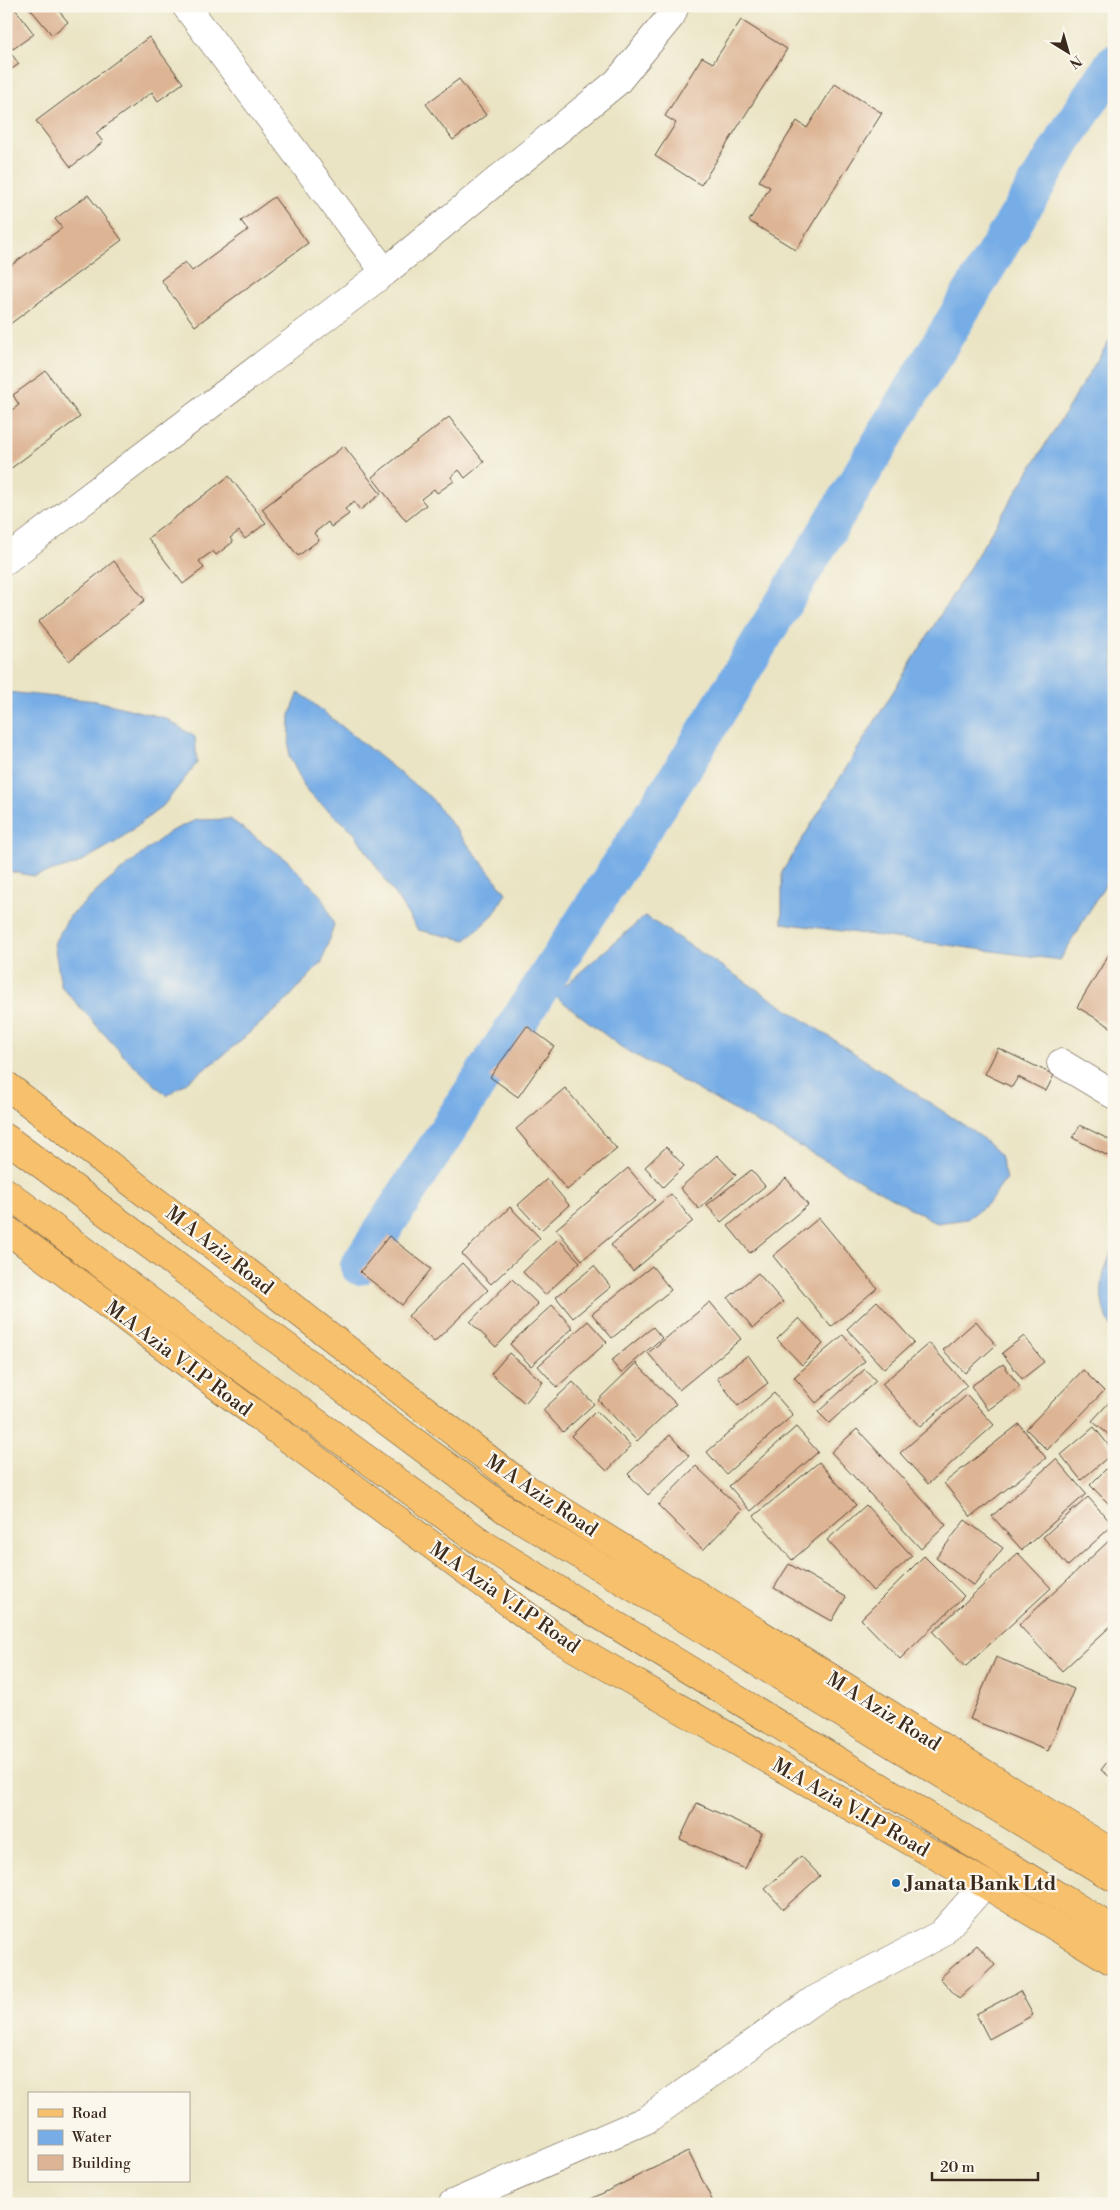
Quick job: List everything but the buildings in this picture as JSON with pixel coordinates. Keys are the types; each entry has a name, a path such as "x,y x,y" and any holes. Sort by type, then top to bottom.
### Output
{"main road":[{"name":"M A Aziz Road","path":"6,1085 527,1489 1114,1854"},
{"path":"6,1138 506,1510 1114,1878"},
{"path":"6,1192 171,1317 485,1545 1114,1930"},
{"name":"M.A Azia V.I.P Road","path":"6,1230 554,1636 985,1884 1114,1962"}],"street":[{"path":"186,6 385,272"},
{"path":"6,560 385,272 617,82 671,16 676,6"},
{"path":"1061,1063 1114,1095"},
{"path":"452,2204 646,2120 814,2000 941,1934 985,1884"}],"water":[{"path":"1114,333 1114,870 1060,960 782,923 782,872"},
{"path":"6,692 97,701 165,718 195,737 197,763 163,806 116,842 75,865 34,876 6,871"},
{"path":"299,692 431,798 506,893 494,914 466,940 418,930 353,831 308,793 289,756 290,715"},
{"path":"230,819 287,860 322,897 334,925 322,962 282,1005 220,1058 167,1096 124,1056 61,986 54,943 69,917 106,883 169,832 196,820"},
{"path":"645,916 979,1135 1000,1155 1006,1179 989,1203 967,1219 937,1223 621,1047 554,995"},
{"path":"1114,1247 1114,1331 1104,1310 1102,1289 1105,1268"}],"waterway":[{"path":"359,1266 687,762 1070,130 1114,63"}],"place":[{"name":"Janata Bank Ltd","path":"896,1883"}]}
